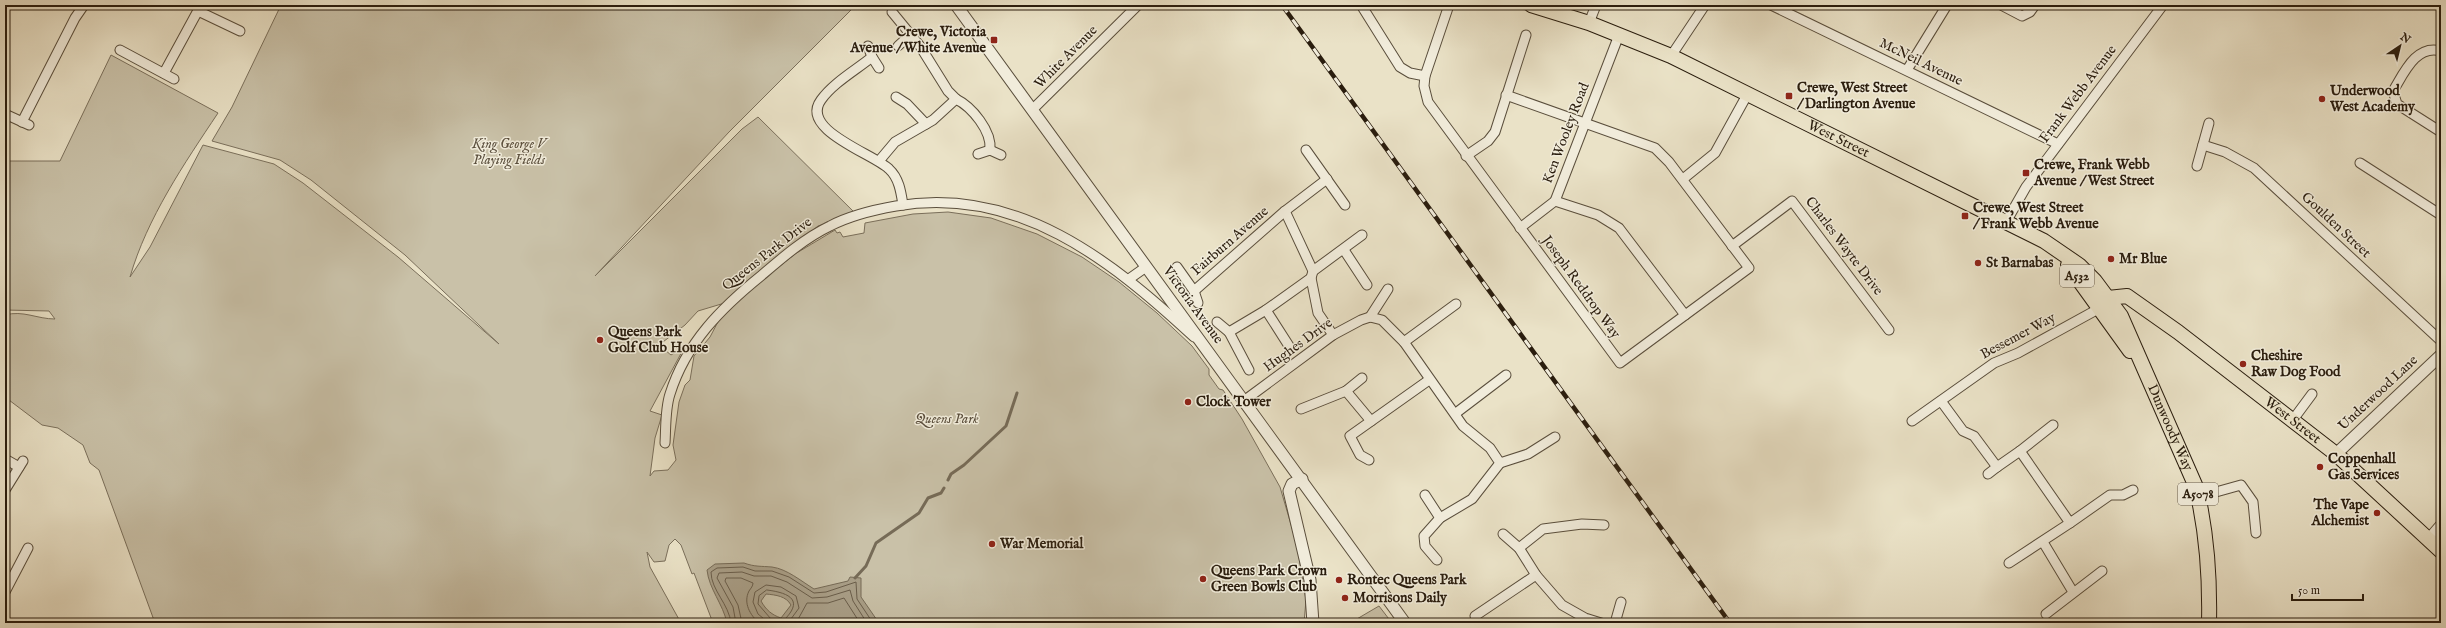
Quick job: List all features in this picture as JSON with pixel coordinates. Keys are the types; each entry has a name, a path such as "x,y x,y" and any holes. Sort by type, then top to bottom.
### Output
{"main road":[{"name":"West Street","path":"1532,5 1589,23 1671,56 1747,95 2006,222 2052,247 2079,265 2116,320"},
{"name":"West Street","path":"2104,303 2127,296 2154,315 2336,454 2441,551"},
{"path":"2116,320 2136,312 2154,315"},
{"name":"Dunwoody Way","path":"2116,320 2146,374 2198,497 2210,571 2209,623"}],"street":[{"path":"5,114 26,123 75,18 84,5"},
{"name":"Victoria Avenue","path":"956,5 1201,343 1245,400 1405,623"},
{"path":"1362,8 1400,67 1410,73 1425,76 1449,5"},
{"path":"1589,23 1596,5"},
{"path":"1671,56 1705,5"},
{"name":"McNeil Avenue","path":"1771,5 2058,144"},
{"path":"1907,70 1947,5"},
{"path":"2001,5 2022,16 2030,12 2035,5"},
{"name":"Frank Webb Avenue","path":"2006,222 2026,187 2163,5"},
{"name":"White Avenue","path":"1032,110 1137,6"},
{"path":"164,73 200,8 240,31"},
{"path":"892,12 910,34 956,99 967,106 980,123 990,144 990,150"},
{"path":"898,46 910,34"},
{"path":"1466,156 1488,141 1495,132 1526,34"},
{"name":"Ken Wooley Road","path":"1520,228 1555,201 1619,35"},
{"path":"868,46 872,57 879,68"},
{"path":"2441,51 2431,48 2421,52 2405,71 2393,91 2397,104 2441,132"},
{"path":"120,50 174,79"},
{"path":"872,57 826,95 818,105 816,112 819,120 840,141 879,160 895,177 903,205"},
{"name":"Joseph Reddrop Way","path":"1425,76 1424,86 1428,102 1466,156 1620,363 1685,315"},
{"path":"1506,95 1655,148 1683,179 1748,268 1685,315 1619,228 1598,215 1555,201"},
{"path":"1683,179 1715,153 1747,95"},
{"path":"896,97 907,104 926,124"},
{"path":"879,160 895,142 926,124 956,99"},
{"path":"2197,166 2208,123"},
{"name":"Goulden Street","path":"2203,145 2225,152 2254,168 2441,341"},
{"path":"978,154 990,150 1000,155"},
{"path":"1306,150 1345,205"},
{"path":"2360,163 2441,215"},
{"name":"Fairburn Avenue","path":"1194,291 1285,211 1326,179"},
{"name":"Charles Wayte Drive","path":"1732,246 1792,201 1889,330"},
{"name":"Queens Park Drive","path":"665,443 669,396 689,350 728,302 796,247 823,229 857,215 903,205 957,202 1006,213 1029,221 1070,240 1103,260 1129,279 1201,343"},
{"name":"Fairburn Avenue","path":"1285,211 1312,274 1318,313 1333,334"},
{"path":"1229,332 1266,310 1362,236"},
{"path":"1344,250 1367,285"},
{"path":"1129,279 1146,267"},
{"name":"Fairburn Avenue","path":"1177,267 1194,291 1198,303"},
{"path":"1388,289 1370,317 1382,320 1404,342 1429,380 1456,413 1464,426 1490,448 1500,463"},
{"name":"Bessemer Way","path":"1912,421 1994,363 2018,353 2104,303"},
{"path":"1404,342 1456,304"},
{"path":"1266,310 1289,346"},
{"name":"Hughes Drive","path":"1245,400 1333,334 1370,317"},
{"path":"1217,322 1229,332 1248,370"},
{"name":"Underwood Lane","path":"2336,454 2441,354"},
{"path":"1456,413 1506,375"},
{"path":"1301,409 1346,391 1362,378"},
{"path":"1370,460 1360,454 1350,436 1429,380"},
{"path":"1346,391 1371,421"},
{"path":"2292,421 2312,394"},
{"path":"1941,401 1964,430 1974,436 1997,467"},
{"path":"1988,474 2020,452 2053,425"},
{"path":"1437,560 1425,546 1424,536 1440,518 1472,499 1500,463 1528,454 1555,437"},
{"path":"2020,452 2070,523"},
{"path":"5,459 21,464 5,490"},
{"path":"1302,479 1292,484 1289,491 1310,580 1312,623"},
{"path":"2198,497 2241,485 2252,502 2256,533"},
{"path":"2009,563 2043,542 2110,495 2123,496 2133,490"},
{"path":"1425,495 1440,518"},
{"path":"1519,548 1543,529 1582,524 1604,525"},
{"path":"2428,539 2441,524"},
{"path":"1503,534 1519,548 1536,575 1562,605 1583,620 1601,623"},
{"path":"2043,542 2073,592"},
{"path":"5,592 28,548"},
{"path":"2046,614 2102,571"},
{"path":"1475,616 1536,575"},
{"path":"1615,623 1621,602"}],"green space":[{"path":"281,5 856,5 729,132 595,276 742,129 758,117 857,215 818,226 728,302 698,311 685,325 659,345 671,355 685,346 650,411 662,415 655,438 650,476 654,471 668,470 676,460 673,445 679,402 685,385 690,380 694,356 710,337 720,318 748,291 795,254 835,230 837,233 840,232 843,237 864,233 865,223 913,214 948,212 991,218 1037,234 1082,257 1119,282 1157,313 1192,346 1209,369 1209,375 1219,389 1223,390 1242,419 1280,487 1297,545 1306,600 1304,623 713,623 694,573 692,574 681,545 675,539 669,545 665,561 654,562 647,552 650,567 681,623 155,623 99,470 90,463 83,445 58,428 42,425 5,397 5,315 24,314 55,319 49,311 5,310 5,161 60,161 111,55 218,113 192,152 156,213 137,255 130,277 150,247 203,145 274,164 303,183 398,257 499,344 405,255 311,180 280,160 212,141 232,107"},
{"path":"1379,606 1392,623 1350,623"}],"water":[{"path":"744,563 755,566 778,568 814,589 848,581 850,577 861,578 861,597 879,623 727,623 708,577 707,570 715,564","holes":["766,594 784,598 791,605 781,618 770,612 761,601"]}],"waterway":[{"path":"948,480 951,474 964,465 1006,426 1017,393"},
{"path":"855,578 866,566 876,543 919,513 928,498 941,493 944,488"}],"railway":[{"path":"1282,5 1730,623"}],"place":[{"name":"Crewe, Victoria Avenue / White Avenue","path":"994,40"},
{"name":"Crewe, West Street / Darlington Avenue","path":"1789,96"},
{"name":"Underwood West Academy","path":"2322,99"},
{"name":"Crewe, Frank Webb Avenue / West Street","path":"2026,173"},
{"name":"Crewe, West Street / Frank Webb Avenue","path":"1965,216"},
{"name":"Mr Blue","path":"2111,259"},
{"name":"St Barnabas","path":"1978,263"},
{"name":"Queens Park Golf Club House","path":"600,340"},
{"name":"Cheshire Raw Dog Food","path":"2243,364"},
{"name":"Clock Tower","path":"1188,402"},
{"name":"Coppenhall Gas Services","path":"2320,467"},
{"name":"The Vape Alchemist","path":"2377,513"},
{"name":"War Memorial","path":"992,544"},
{"name":"Queens Park Crown Green Bowls Club","path":"1203,579"},
{"name":"Rontec Queens Park","path":"1339,580"},
{"name":"Morrisons Daily","path":"1345,598"}],"park label":[{"name":"King George V Playing Fields","path":"509,152"},
{"name":"Queens Park","path":"947,419"}]}
